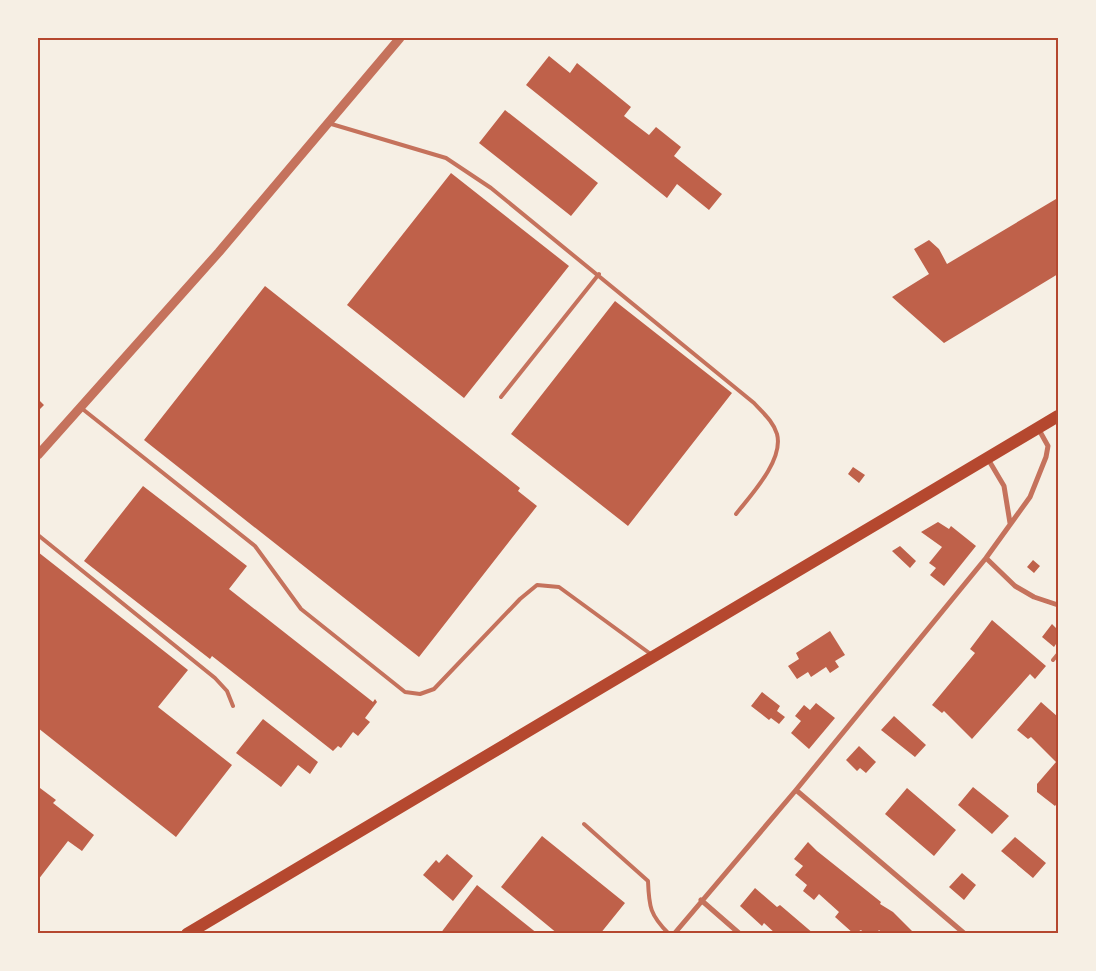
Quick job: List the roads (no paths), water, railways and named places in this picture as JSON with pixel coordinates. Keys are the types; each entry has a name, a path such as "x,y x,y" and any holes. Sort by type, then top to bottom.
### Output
{"main road":[{"path":"187,934 1058,416"}],"street":[{"path":"38,454 218,252 400,38"},
{"path":"674,934 700,900 796,790 986,558 1030,497 1046,457 1047,441 1038,428"},
{"path":"987,458 1004,486 1010,524"},
{"path":"986,558 1015,586 1034,597 1058,605"},
{"path":"796,790 965,934"},
{"path":"700,900 740,934"}],"lane":[{"path":"328,123 446,158 492,188 599,274 770,419 778,435 776,455 768,472 736,514"},
{"path":"501,397 599,274"},
{"path":"80,408 255,546 301,609 405,692 420,694 434,689 520,599 537,585 559,587 654,656"},
{"path":"38,535 215,678 227,691 233,706"},
{"path":"1053,660 1058,654"},
{"path":"584,824 648,881 649,909 658,923 669,934"}]}
